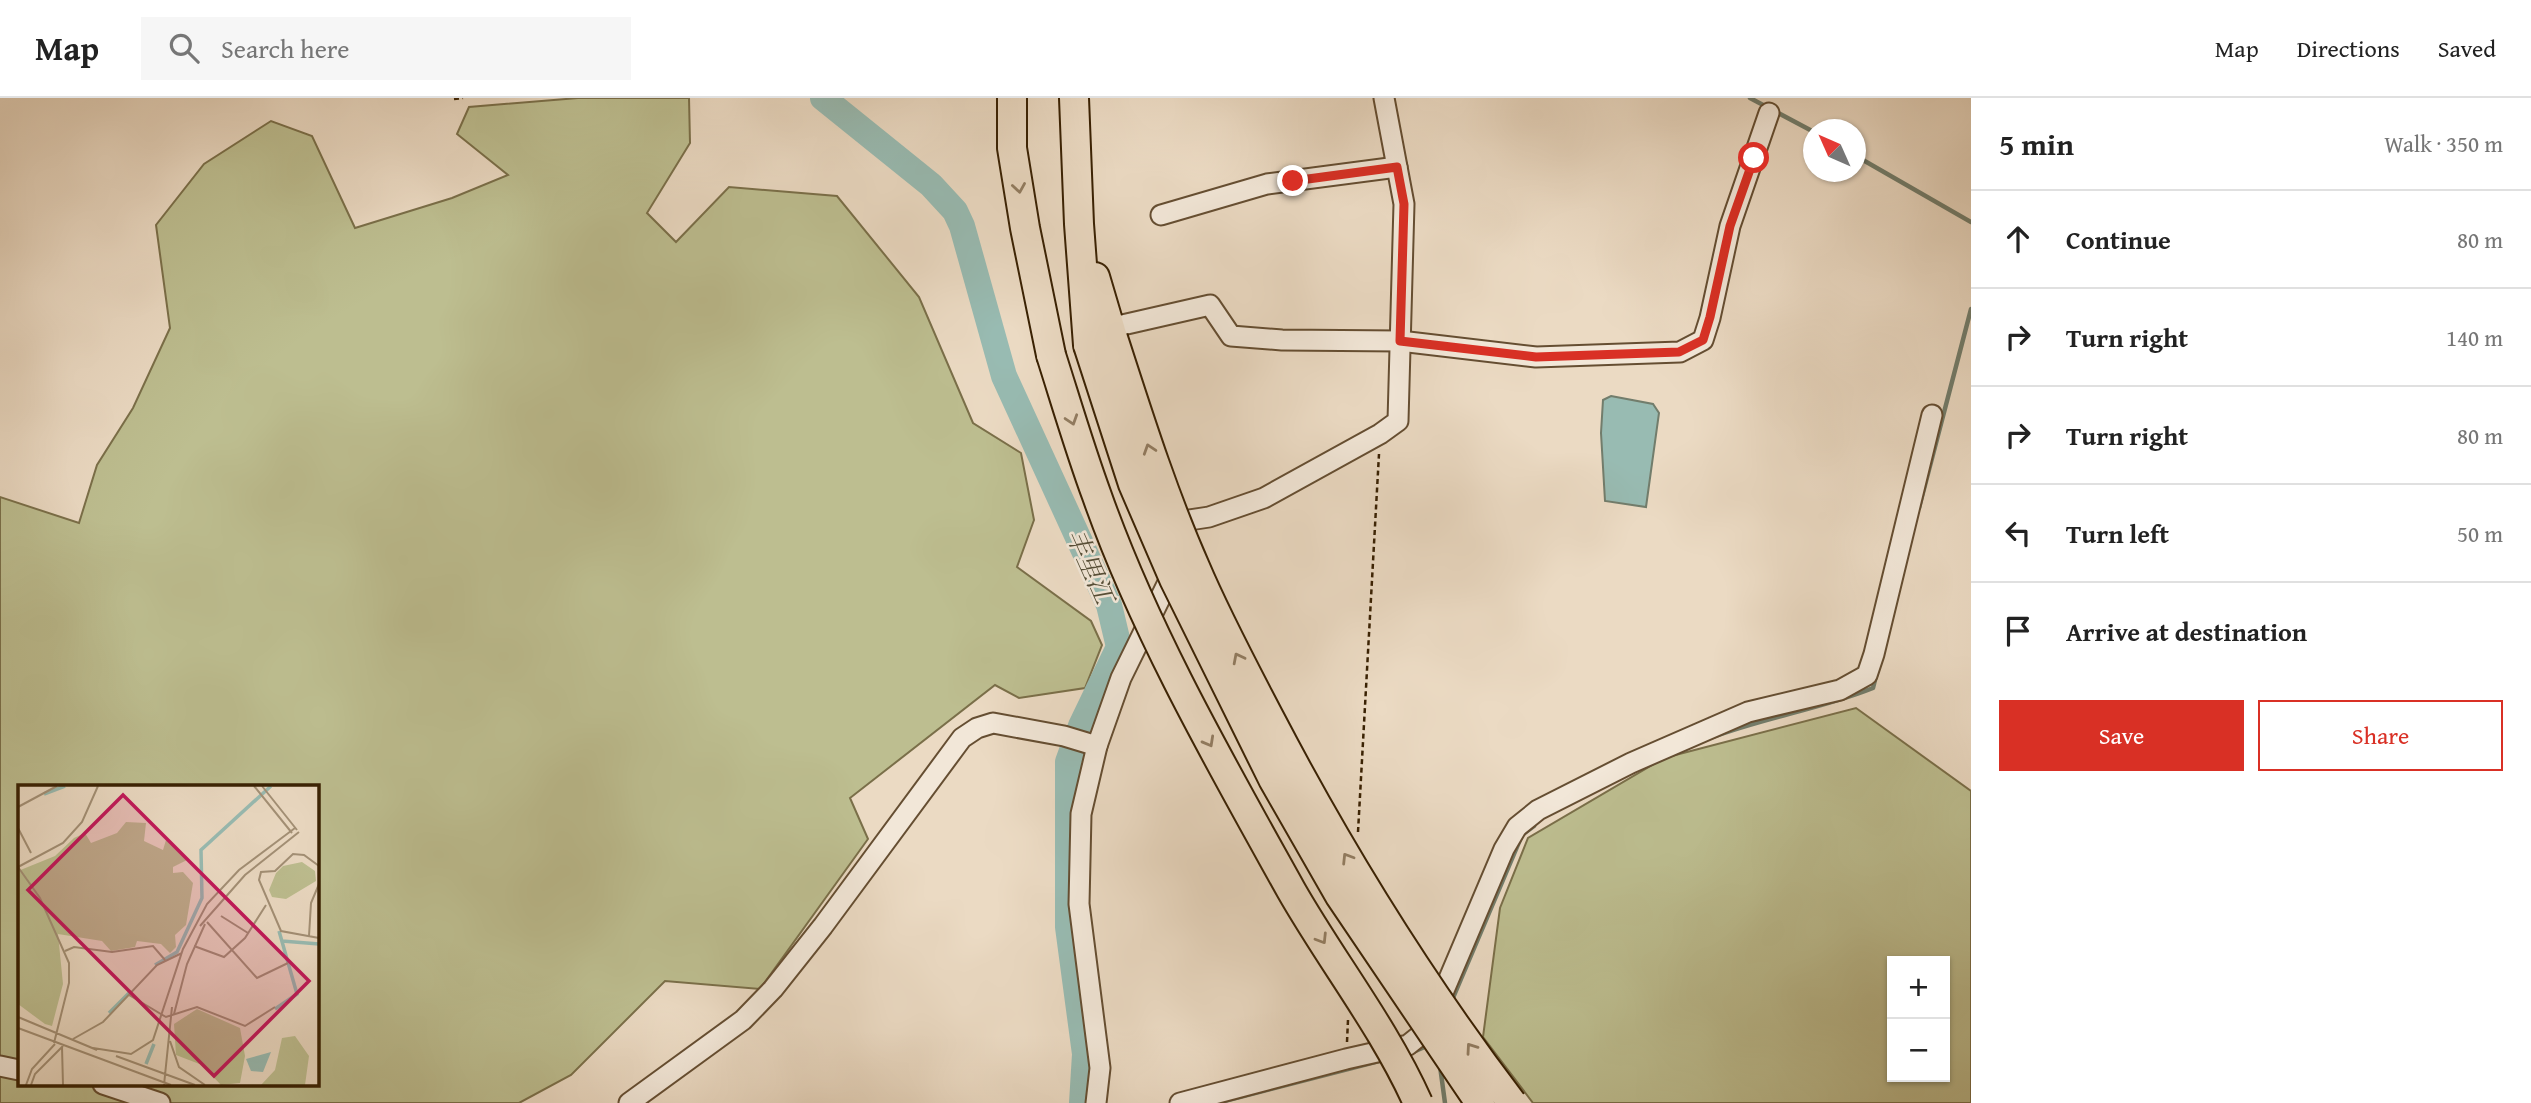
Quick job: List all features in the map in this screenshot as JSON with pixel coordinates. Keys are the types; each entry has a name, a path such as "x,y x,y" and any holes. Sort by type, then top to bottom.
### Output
{"highway":[{"path":"1012,98 1013,148 1025,228 1157,473 1195,567 1235,651 1294,765 1347,858 1408,956 1512,1103"},
{"path":"1074,98 1079,224 1097,498 1137,593 1200,726 1293,894 1380,1030 1418,1103"},
{"path":"1088,343 1129,514 1199,669 1259,788 1327,904 1402,1021 1460,1103"},
{"path":"1088,343 1138,496 1208,650 1273,779 1340,897 1480,1103"}],"street":[{"path":"1176,522 1209,517 1264,498 1380,434 1398,421 1404,204 1384,98"},
{"path":"1088,343 1210,305 1231,336 1282,340 1400,341 1536,357 1679,352 1703,340 1730,226 1769,113"},
{"path":"1161,215 1267,184 1397,167"},
{"path":"1180,1103 1408,1045 1423,1033 1431,1021 1504,849 1517,827 1538,810 1631,763 1748,712 1840,690 1867,675 1932,415"},
{"path":"1096,1103 1100,1068 1079,904 1081,814 1093,745 1121,678 1174,573 1177,560"},
{"path":"629,1103 743,1020 774,989 962,738 977,728 993,723 1063,736 1093,745"},
{"path":"0,1066 18,1070"},
{"path":"109,1086 160,1103"}],"path":[{"path":"454,99 463,98"},
{"path":"1358,837 1380,434"},
{"path":"1346,1059 1348,1017"}],"green space":[{"path":"578,98 689,98 690,143 647,213 676,242 729,187 837,196 919,297 973,423 1021,453 1034,520 1017,567 1091,621 1102,645 1085,688 1019,698 995,685 850,798 868,839 760,989 665,981 571,1075 519,1103 0,1103 0,497 79,523 97,465 133,408 170,328 156,225 204,164 271,121 312,136 355,228 452,198 508,175 457,134 469,107"},
{"path":"1856,708 1971,791 1971,1103 1533,1103 1483,1037 1500,908 1528,838 1664,758"}],"water":[{"path":"1611,396 1653,404 1659,413 1646,507 1605,501 1601,433 1603,400"}],"waterway":[{"name":"丰里江","path":"823,98 931,185 955,211 962,226 1004,376 1109,605 1119,647 1081,726 1068,762 1068,927 1085,1054 1082,1103"},
{"path":"1750,98 1803,126"},
{"path":"1866,162 1971,222"},
{"path":"1919,508 1971,309"},
{"path":"1713,737 1873,688 1876,676"},
{"path":"1452,1000 1522,835 1534,826"},
{"path":"1411,1053 1429,1045"},
{"path":"1217,1103 1383,1060"},
{"path":"1440,1066 1445,1103"}],"route":[{"path":"1293,181 1397,167 1404,204 1400,341 1536,357 1679,352 1703,340 1730,226 1754,158"}]}
